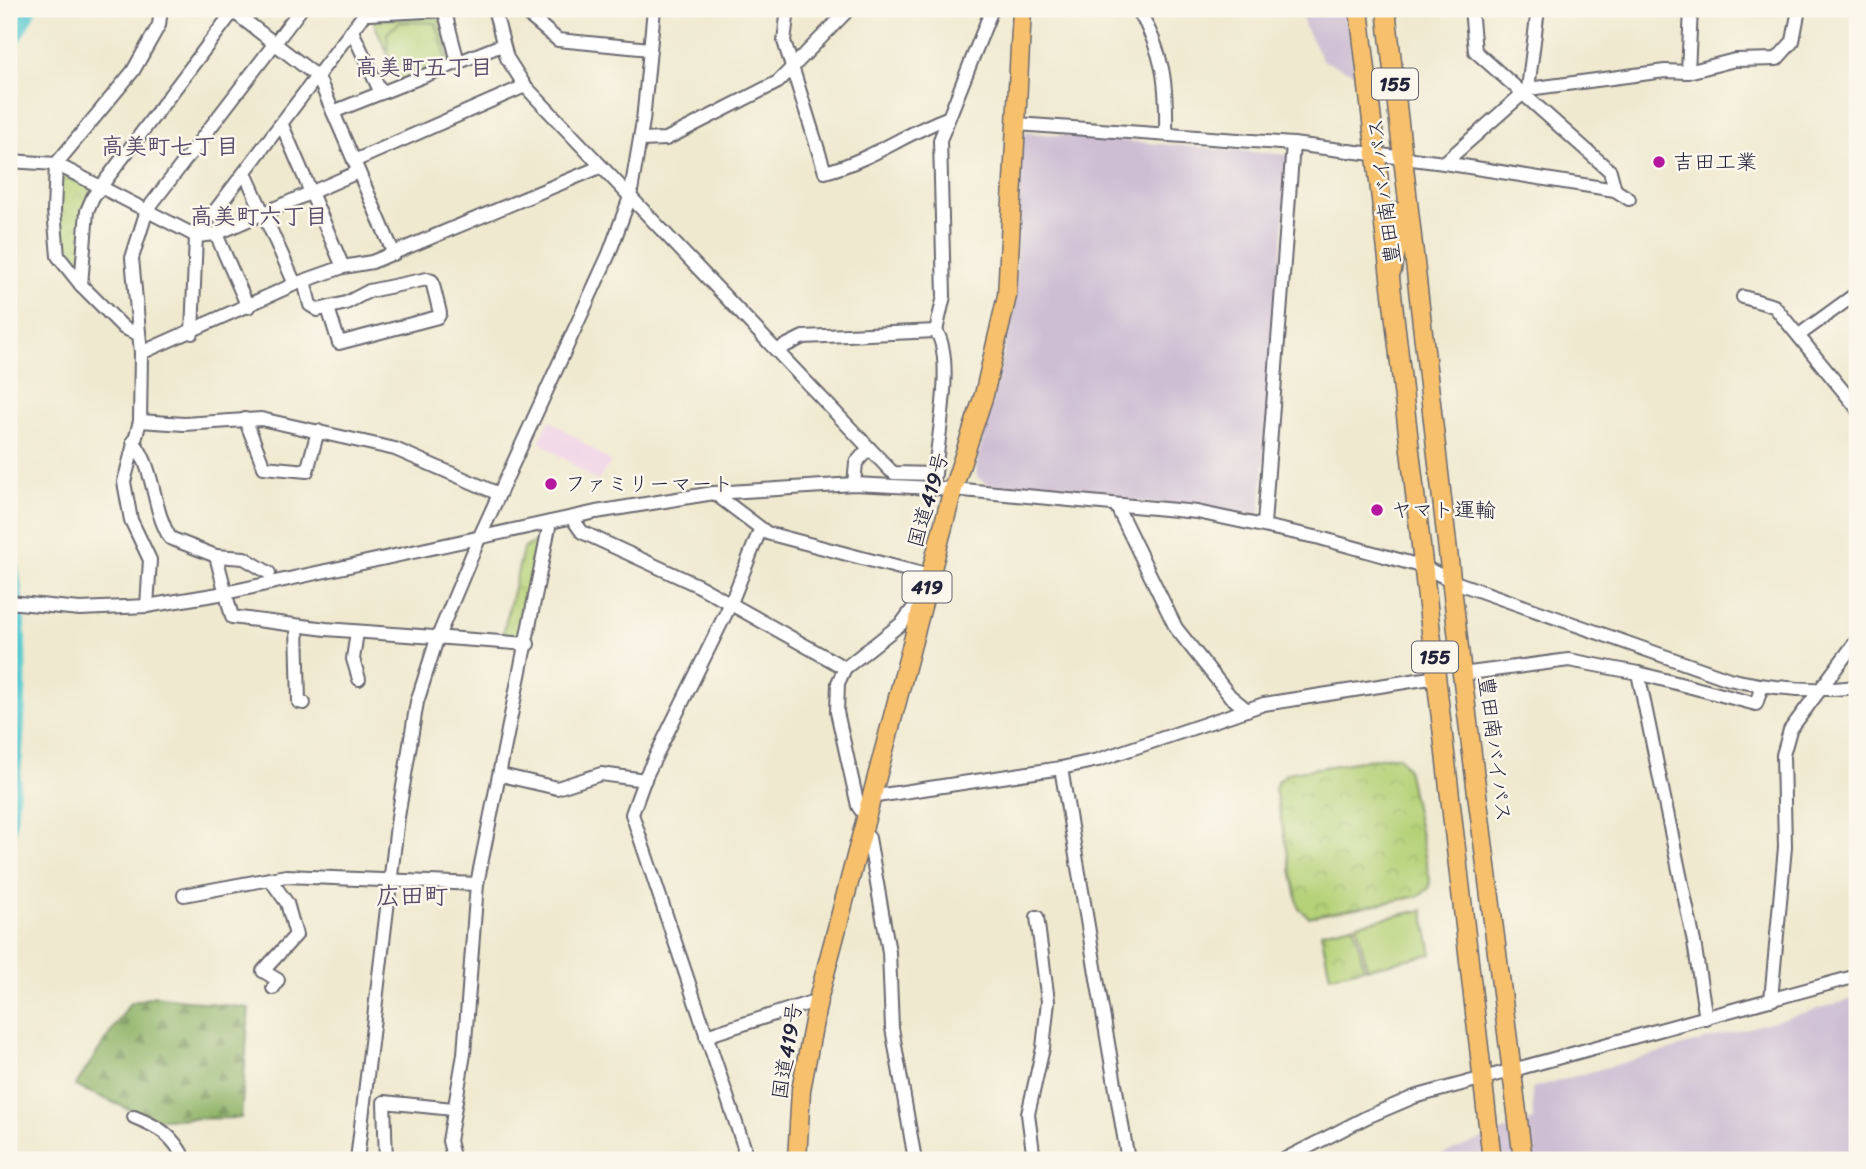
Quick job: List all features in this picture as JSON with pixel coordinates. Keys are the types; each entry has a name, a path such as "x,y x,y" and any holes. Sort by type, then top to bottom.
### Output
{"highway":[{"name":"国道419号","path":"797,1160 801,1090 818,1000 953,489 984,395 1007,296 1022,9"},
{"name":"豊田南バイパス","path":"1359,9 1389,157 1452,581 1523,1160"},
{"name":"豊田南バイパス","path":"1387,17 1389,280 1492,1160"}],"street":[{"path":"138,334 129,333 81,285 58,256 54,211 56,164 133,71 159,25 162,9"},
{"path":"147,606 150,560 131,520 124,482 140,421 141,353 131,258 147,210 276,44 300,9"},
{"path":"494,9 502,45 525,86 894,473 935,474 944,374 943,340 936,331"},
{"path":"521,9 558,40 650,49"},
{"path":"357,1160 398,817 417,702 437,639 480,536 609,254 630,197 640,140 654,9"},
{"path":"788,9 784,41 825,172 857,163 910,134 947,118"},
{"path":"640,140 666,139 778,82 849,9"},
{"path":"936,331 944,296 940,155 947,118 992,9"},
{"path":"1138,9 1151,32 1166,79 1166,134"},
{"path":"1471,9 1475,51 1526,91 1610,171 1615,190"},
{"path":"1526,91 1538,9"},
{"path":"1688,72 1691,9"},
{"path":"1444,163 1526,91 1665,71 1688,72 1735,60 1777,59 1793,41 1799,9"},
{"path":"81,285 87,211 100,184 233,10 318,77 394,254"},
{"path":"192,333 196,236 368,11 444,10 458,62"},
{"path":"353,33 381,93"},
{"path":"333,112 502,45"},
{"path":"9,161 56,164 100,184 196,236 216,234 312,192 356,167 525,86"},
{"path":"1017,124 1293,145 1444,163 1615,190 1629,199"},
{"path":"282,125 343,267"},
{"path":"1264,524 1293,145"},
{"path":"141,353 192,333 300,283 343,267 359,267 394,254 600,167"},
{"path":"246,173 310,305 316,310 328,308 369,291 427,279 432,281 440,313 438,317 339,343 328,308"},
{"path":"216,234 248,307"},
{"path":"1799,335 1857,293"},
{"path":"1743,297 1774,306 1857,408"},
{"path":"777,350 803,337 936,331"},
{"path":"245,419 264,467 307,471 318,431"},
{"path":"140,421 184,424 261,419 395,449 499,495"},
{"path":"133,440 148,460 157,506 170,538 216,556 244,558 269,573"},
{"path":"854,484 856,463 869,448"},
{"path":"9,602 80,609 147,606 225,593 550,522 714,493 854,484 953,489 1197,512 1264,524 1424,568 1452,581 1730,679 1762,686 1817,691 1857,687"},
{"path":"714,493 760,530 928,585 902,623 845,668 838,683 837,712 858,806 869,838 889,952 892,1028 915,1160"},
{"path":"1116,505 1176,628 1230,696 1247,710"},
{"path":"572,518 582,532 731,603 845,668"},
{"path":"454,1160 449,1141 464,1054 477,884 550,522"},
{"path":"745,1158 632,814 645,779 731,603 760,530"},
{"path":"216,556 232,617 357,632 527,644"},
{"path":"297,626 299,702 304,703"},
{"path":"357,632 353,659 359,679"},
{"path":"1772,1000 1785,847 1783,755 1790,730 1857,640"},
{"path":"1462,674 1569,660 1637,673 1756,704 1762,686"},
{"path":"1637,673 1694,942 1706,1019"},
{"path":"870,797 1098,760 1264,704 1437,677"},
{"path":"1060,768 1128,1160"},
{"path":"501,775 561,788 601,774 645,779"},
{"path":"184,895 286,876 477,884"},
{"path":"270,879 287,903 296,935 263,971 278,980 273,988"},
{"path":"1034,1160 1028,1114 1043,1048 1048,1001 1037,917"},
{"path":"1283,1160 1390,1106 1857,976"},
{"path":"706,1036 818,1000"},
{"path":"386,1160 384,1102 453,1109"},
{"path":"134,1117 159,1127 172,1137 185,1160"}],"shaded area":[{"path":"1301,9 1347,9 1354,73 1322,60 1305,27"},
{"path":"1022,132 1289,155 1260,515 988,485 977,477 976,467 1014,309"},
{"path":"550,420 611,462 597,481 539,441"},
{"path":"1857,998 1857,1160 1427,1160 1533,1120 1532,1088"}],"green space":[{"path":"436,17 440,20 450,60 400,84 373,20"},
{"path":"400,22 436,23 447,62 400,81 388,53 387,33"},
{"path":"58,174 90,187 80,276 60,255"},
{"path":"543,536 524,639 502,638 523,549"},
{"path":"1399,757 1407,768 1430,880 1429,888 1419,896 1309,917 1299,909 1275,790 1277,782 1287,773"},
{"path":"1423,910 1432,954 1367,968 1357,924"},
{"path":"1354,925 1364,968 1330,976 1321,932"},
{"path":"155,996 249,1008 241,1118 152,1119 75,1086 130,1003"}],"waterway":[{"path":"9,47 30,9"},
{"path":"9,552 15,586 19,656 18,726 9,830"}],"place":[{"name":"吉田工業","path":"1659,162"},
{"name":"ファミリーマート","path":"551,484"},
{"name":"ヤマト運輸","path":"1377,510"}],"district":[{"name":"高美町五丁目","path":"424,67"},
{"name":"高美町七丁目","path":"170,146"},
{"name":"高美町六丁目","path":"259,216"},
{"name":"広田町","path":"412,896"}]}
